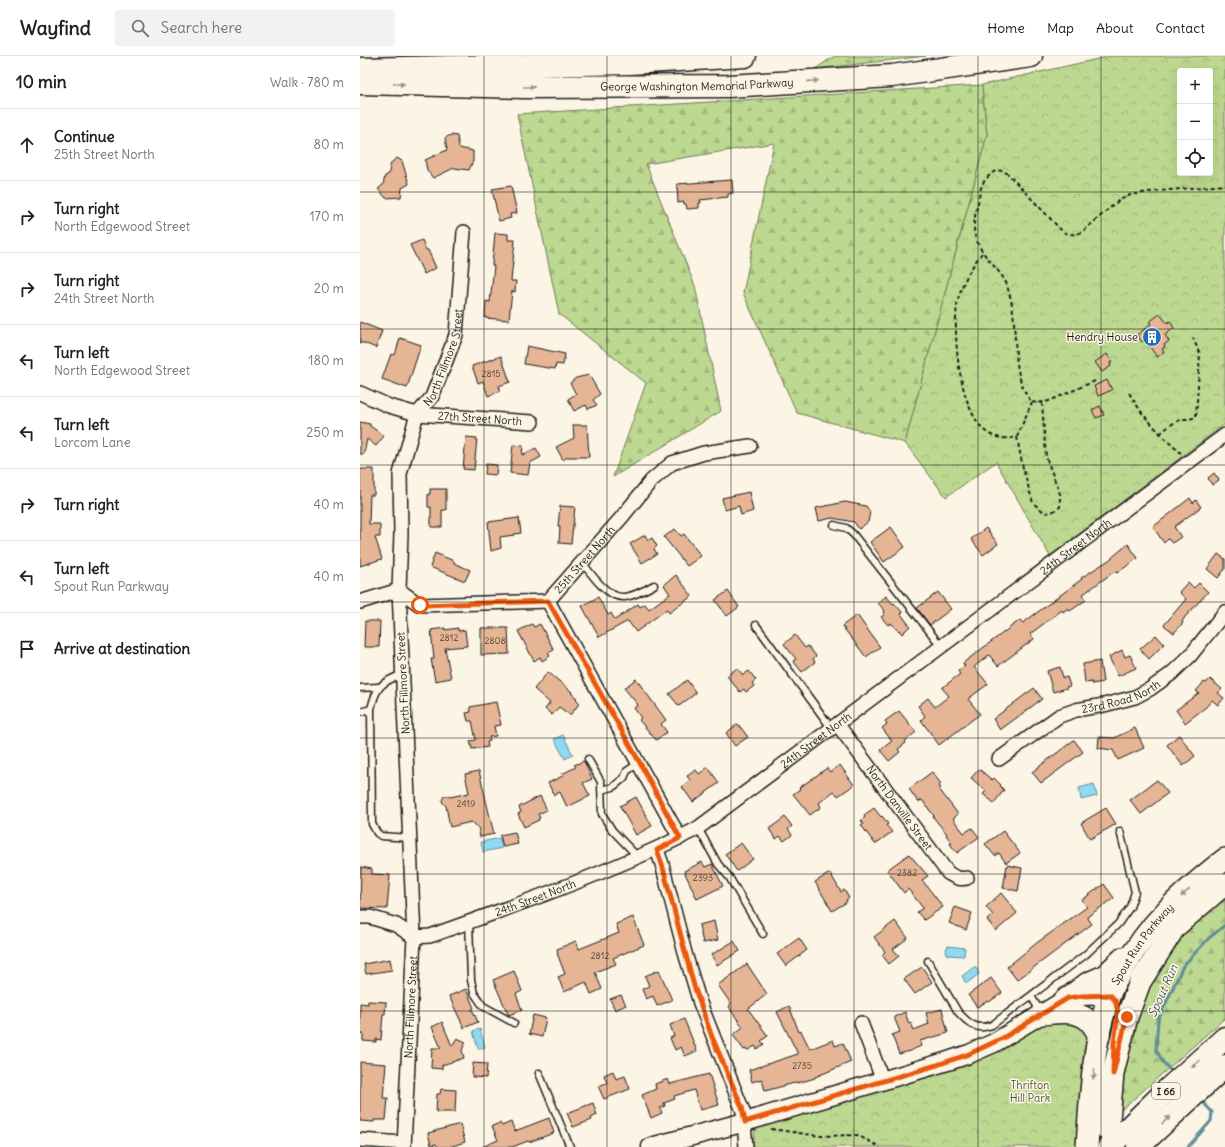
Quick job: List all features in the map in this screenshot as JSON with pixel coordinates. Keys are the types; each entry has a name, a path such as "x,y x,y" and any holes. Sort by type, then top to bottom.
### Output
{"highway":[{"name":"George Washington Memorial Parkway","path":"360,69 630,64 745,56"},
{"name":"George Washington Memorial Parkway","path":"360,83 524,87 729,86 892,76 1031,56"},
{"name":"I 66","path":"1108,1139 1162,1095 1225,1038"},
{"name":"I 66","path":"1138,1147 1225,1066"}],"main road":[{"name":"Spout Run Parkway","path":"1087,1147 1092,1087 1099,1036 1110,995 1140,941 1156,921 1173,904 1225,859"},
{"name":"Spout Run Parkway","path":"1108,1139 1113,1074 1122,1031 1135,993 1146,971 1175,927 1225,884"},
{"path":"1113,1074 1114,1043 1118,1012 1115,1000 1110,995 1122,990 1131,982 1156,946 1175,927"},
{"path":"1065,1000 1088,983 1107,973 1140,941"},
{"path":"1042,1014 1071,1013 1080,1015 1090,1022 1099,1036"}],"street":[{"name":"North Fillmore Street","path":"404,1145 414,937 399,590 401,533 400,474 417,414 432,397 456,335 464,232"},
{"name":"27th Street North","path":"360,393 390,406 417,414 532,422"},
{"name":"24th Street North","path":"414,937 430,936 586,879 657,850 698,828 1225,435"},
{"name":"25th Street North","path":"399,590 420,605 548,601 622,517 651,481 672,463 704,453 750,446"},
{"path":"360,602 399,590"},
{"path":"548,601 640,763 680,838"},
{"name":"23rd Road North","path":"999,759 1059,716 1076,710 1135,697 1150,689 1171,674 1190,656 1225,612"},
{"name":"North Danville Street","path":"835,727 948,873 957,878 968,878"},
{"path":"657,850 694,986 712,1037 742,1107 745,1122 746,1147"},
{"path":"360,916 370,917 396,925 414,937"},
{"path":"651,1147 745,1122 948,1061 977,1051 1007,1036 1065,1000 1082,996 1110,995"},
{"path":"861,1023 883,1081"},
{"path":"360,1140 404,1145"}],"lane":[{"path":"834,525 846,528 853,534 941,646"},
{"path":"582,562 605,590 624,598 644,591 654,585"},
{"path":"756,625 835,727"},
{"path":"403,674 388,679 378,687 371,709 372,824 376,833 382,836 410,838"},
{"path":"360,688 378,687"},
{"path":"360,712 371,709"},
{"path":"588,759 601,782 602,814 612,830 638,857"},
{"path":"601,790 613,787 624,778 627,770 640,763"},
{"path":"698,828 718,864 729,877 763,934"},
{"path":"928,961 958,1012 964,1019 979,1028 985,1028 992,1025 1085,955 1118,924 1130,907 1135,892 1120,831"},
{"path":"469,922 471,980 474,993 483,1006 514,1023"},
{"path":"1031,996 1042,1014"},
{"path":"539,1073 568,1139 570,1147"}],"path":[{"path":"1032,402 1025,391 1017,368 1010,297 1005,280 982,253 975,235 975,213 985,180 994,171 1002,170 1008,174 1063,232 1068,235 1082,232 1118,201 1130,195 1225,185"},
{"path":"982,253 968,275 957,304 956,334 958,360 970,407 976,420 984,430 999,438 1017,437"},
{"path":"1160,434 1181,420 1196,417 1200,354 1193,338"},
{"path":"1032,402 1042,403 1049,401 1095,381"},
{"path":"1129,393 1142,413 1160,434 1189,462"},
{"path":"1032,402 1017,437 1023,468 1033,503 1045,513 1052,512 1060,507 1060,494 1046,458 1042,403"},
{"path":"765,1128 820,1136 857,1135 880,1147"}],"green space":[{"path":"837,56 926,56 815,69"},
{"path":"1111,56 1225,56 1225,424 1050,556 996,462 946,497 905,443 987,135 982,85"},
{"path":"982,85 987,135 905,443 797,413 743,293 774,143 646,164 695,286 721,411 613,477 646,383 559,314 517,114"},
{"path":"1225,891 1225,1018 1117,1114 1133,1014 1176,936"},
{"name":"Thrifton Hill Park","path":"1070,1016 1088,1032 1079,1147 753,1147 755,1128 1039,1024"}],"water":[{"path":"563,735 573,755 565,759 554,739"},
{"path":"1094,784 1097,796 1081,800 1079,788"},
{"path":"500,838 502,848 483,852 481,842"},
{"path":"948,946 965,948 964,956 947,955 946,949"},
{"path":"976,967 979,974 967,983 965,982 962,976"},
{"path":"480,1029 485,1047 478,1049 473,1031"}],"building":[{"path":"451,135 457,136 459,148 473,151 473,161 469,170 454,168 433,178 427,170 425,160 447,150 445,138"},
{"path":"397,158 402,161 409,184 402,188 401,197 386,198 378,189 383,185 385,176 389,174 392,162"},
{"path":"732,180 733,193 728,194 728,197 700,200 701,203 699,203 699,208 687,209 684,202 678,203 677,184"},
{"path":"511,186 517,213 510,214 511,218 499,221 492,189"},
{"path":"495,233 508,234 508,240 515,240 511,281 516,281 515,292 512,291 509,320 485,318 486,301 490,302 494,266 492,265"},
{"path":"422,240 436,268 424,274 410,245"},
{"name":"Hendry House","path":"1160,314 1167,323 1170,321 1174,328 1165,335 1169,341 1162,349 1164,352 1157,357 1145,340 1142,342 1137,335 1151,324 1149,322"},
{"path":"360,322 382,331 376,348 360,343"},
{"path":"400,338 421,345 407,388 382,379 391,354 395,355"},
{"path":"527,346 565,354 563,365 556,364 555,369 524,364"},
{"path":"1107,354 1112,362 1110,363 1111,366 1102,372 1095,362"},
{"path":"501,356 510,382 499,386 500,391 488,396 483,381 478,383 472,366"},
{"path":"589,375 600,394 593,400 597,405 588,409 586,405 574,411 568,399 576,394 570,383 576,378"},
{"path":"1107,380 1112,390 1098,396 1094,386"},
{"path":"1100,406 1104,415 1096,418 1092,410"},
{"path":"360,422 370,424 370,426 384,436 376,446 367,439 364,454 360,454"},
{"path":"573,425 587,425 589,457 567,457 563,460 556,447 574,438"},
{"path":"466,437 477,438 474,470 463,469"},
{"path":"513,445 523,446 522,455 536,448 541,457 530,463 528,475 510,473"},
{"path":"486,464 497,465 496,475 485,474"},
{"path":"360,469 374,469 374,495 370,495 369,524 380,524 380,537 375,537 382,559 360,566"},
{"path":"1214,473 1219,480 1212,485 1208,478"},
{"path":"430,489 446,489 446,510 442,510 442,527 431,527 431,507 428,507 428,494 430,494"},
{"path":"749,492 753,511 741,515 739,506 725,510 722,498"},
{"path":"1190,498 1193,503 1196,500 1201,507 1174,527 1181,537 1172,543 1168,539 1164,543 1153,527"},
{"path":"845,502 866,506 870,512 868,522 859,529 854,522 832,518 819,521 816,508"},
{"path":"560,506 575,507 571,544 559,543 560,526 558,526"},
{"path":"519,518 521,533 500,537 501,548 491,551 488,522"},
{"path":"891,527 905,547 884,562 870,542"},
{"path":"986,528 998,544 983,555 971,539"},
{"path":"675,529 681,536 684,534 701,556 687,566 664,537"},
{"path":"645,535 648,540 652,538 657,546 654,549 657,554 642,563 630,544"},
{"path":"1128,544 1138,558 1117,573 1115,571 1082,595 1086,600 1070,611 1068,608 1063,612 1062,610 1030,634 1034,639 998,666 989,655 974,667 988,684 968,699 980,714 939,745 921,720 925,716 918,706 928,698 935,707 949,696 942,688 960,674 958,671 965,666 963,663 1020,620 1023,623 1082,579 1081,578 1109,560"},
{"path":"435,553 470,570 465,581 430,567"},
{"path":"1218,554 1225,559 1225,569 1218,578 1207,569"},
{"path":"676,575 692,596 669,613 667,609 636,632 628,621 599,637 582,606 598,597 608,615 611,613 615,620 638,604 640,607 645,604 649,609 670,594 664,585"},
{"path":"1188,582 1194,588 1199,583 1208,592 1185,617 1182,622 1183,623 1174,633 1164,625 1186,599 1179,592"},
{"path":"728,591 739,607 727,616 715,600"},
{"path":"938,592 951,609 930,625 917,608"},
{"path":"886,596 903,613 901,614 910,626 902,634 891,623 888,625 881,617 885,614 883,613 885,611 878,603"},
{"path":"857,615 880,647 866,657 842,626"},
{"path":"365,621 380,621 379,647 364,647"},
{"path":"532,624 534,627 540,624 554,650 548,653 550,656 542,661 540,657 534,661 518,631"},
{"path":"445,628 445,630 458,628 458,631 465,630 467,646 445,648 451,678 435,681 431,659 434,659 431,630"},
{"path":"481,628 508,628 509,654 481,655"},
{"path":"795,635 805,648 808,646 816,656 813,659 815,662 802,672 793,661 796,659 784,644"},
{"path":"1156,635 1164,644 1149,659 1140,649"},
{"path":"1122,650 1125,657 1130,655 1136,668 1118,676 1109,657"},
{"path":"1100,661 1103,682 1092,684 1092,682 1085,683 1083,664"},
{"path":"1060,667 1063,678 1067,677 1070,686 1053,692 1047,671"},
{"path":"737,668 743,675 749,671 756,680 752,683 754,686 746,692 744,689 740,692 727,676"},
{"path":"548,672 572,692 571,693 580,703 570,715 559,707 552,715 545,709 550,703 534,689"},
{"path":"636,679 666,720 661,724 667,732 656,740 639,720 641,718 634,708 638,705 624,688"},
{"path":"1210,679 1222,689 1218,693 1224,698 1218,705 1212,700 1206,707 1185,723 1176,710 1199,693 1196,691 1204,682 1206,683"},
{"path":"687,680 696,693 679,706 669,694"},
{"path":"1034,688 1042,699 1000,730 993,719"},
{"path":"496,702 501,725 494,726 496,736 489,737 490,741 487,742 488,747 472,749 470,741 476,740 472,721 468,721 466,713 471,712 470,707"},
{"path":"899,711 916,732 898,749 900,752 889,761 880,750 892,741 882,728 887,724 885,721"},
{"path":"738,724 748,737 735,746 726,733"},
{"path":"1135,728 1144,748 1118,760 1113,750 1098,748 1099,737 1114,738"},
{"path":"1179,735 1195,756 1183,766 1167,745"},
{"path":"1074,740 1083,752 1041,783 1032,772"},
{"path":"584,761 592,779 583,783 590,796 567,807 560,792 554,795 548,783 563,776 562,774 576,767 574,765"},
{"path":"840,765 854,785 838,796 834,791 819,803 821,807 810,815 793,794 827,768 830,772"},
{"path":"708,767 719,783 693,802 682,787 690,780 687,776 696,770 699,774"},
{"path":"979,769 992,780 994,778 1004,790 994,803 983,794 986,791 971,778"},
{"path":"479,771 494,834 480,837 478,827 471,822 450,827 446,806 442,800 444,796 450,797 469,793 465,774"},
{"path":"932,772 941,784 939,786 941,788 939,789 958,814 953,819 964,833 972,828 979,837 957,853 950,844 952,843 946,835 947,834 933,817 934,816 922,800 918,802 909,789"},
{"path":"1157,780 1168,793 1141,814 1130,800"},
{"path":"540,796 547,810 538,814 540,818 538,819 539,820 524,827 518,814 521,812 519,807"},
{"path":"636,797 652,826 636,835 620,806"},
{"path":"874,808 888,824 886,825 892,832 875,844 861,825 864,824 861,821 865,817 864,815"},
{"path":"1106,808 1116,824 1090,839 1081,823"},
{"path":"785,817 792,826 788,829 792,835 784,841 780,836 776,839 769,829"},
{"path":"1003,831 1020,853 1006,863 999,853 995,856 985,844"},
{"path":"515,832 518,844 503,847 500,835"},
{"path":"741,843 753,859 737,871 725,854"},
{"path":"909,854 928,876 922,880 943,907 924,920 917,912 923,908 908,889 904,893 887,870"},
{"path":"702,862 705,867 712,864 723,886 697,899 684,871"},
{"path":"1007,865 1022,868 1018,891 1003,888"},
{"path":"361,867 372,869 372,874 390,875 387,909 360,908"},
{"path":"830,873 841,892 844,890 849,898 846,900 847,902 832,911 815,882"},
{"path":"1104,884 1114,898 1087,917 1092,924 1017,980 1007,967 1038,942 1087,907 1082,900"},
{"path":"1001,893 1017,913 996,931 987,920 993,915 986,907"},
{"path":"955,907 972,913 966,930 949,923"},
{"path":"633,917 644,945 613,958 616,964 595,972 602,989 591,994 586,982 564,992 558,977 565,974 557,953 557,949 576,941 579,949 619,933 616,924"},
{"path":"714,921 718,940 703,943 699,925"},
{"path":"895,921 908,938 893,949 899,956 889,964 882,955 885,952 874,937"},
{"path":"799,938 807,950 786,966 777,954"},
{"path":"734,941 740,951 717,965 711,955"},
{"path":"390,959 392,970 366,974 364,964"},
{"path":"747,964 767,994 748,1009 768,1036 761,1041 764,1044 757,1049 755,1046 748,1050 744,1050 733,1035 743,1027 732,1012 729,1006 731,1004 718,985"},
{"path":"922,967 932,982 915,994 904,979"},
{"path":"659,970 672,1000 657,1006 653,996 646,999 642,989 649,986 645,976"},
{"path":"514,971 522,991 516,994 522,1010 509,1015 493,980"},
{"path":"991,978 1002,993 989,1002 988,1001 977,1007 968,995"},
{"path":"466,989 478,1022 464,1028 449,996"},
{"path":"621,995 626,1005 615,1010 610,999"},
{"path":"368,1001 386,1002 385,1014 383,1014 381,1040 376,1039 376,1042 363,1041 363,1034 360,1033 360,1003 368,1004"},
{"path":"789,1006 799,1032 801,1031 810,1049 833,1040 835,1046 843,1043 851,1062 815,1078 765,1091 762,1079 752,1082 749,1070 798,1054 777,1012"},
{"path":"942,1009 948,1033 920,1041 921,1046 899,1054 892,1035 900,1032 894,1017 905,1012 909,1024 911,1023 914,1030 929,1024 926,1013"},
{"path":"533,1015 546,1018 542,1037 529,1034"},
{"path":"684,1019 697,1051 685,1056 681,1047 675,1050 670,1038 674,1036 670,1025"},
{"path":"442,1022 452,1046 457,1038 466,1042 462,1050 464,1058 442,1065 442,1069 431,1068 432,1048 441,1048 432,1027"},
{"path":"360,1062 386,1064 383,1098 388,1098 386,1120 374,1120 374,1122 360,1121"},
{"path":"473,1063 487,1064 486,1078 472,1077"},
{"path":"613,1071 616,1079 625,1076 630,1089 604,1099 598,1086 607,1083 604,1075"},
{"path":"709,1074 719,1105 700,1110 694,1090 674,1096 675,1099 664,1103 665,1106 660,1108 662,1113 651,1118 642,1095 656,1089 655,1084 668,1079 670,1084"},
{"path":"441,1089 456,1090 455,1112 436,1112 437,1094 440,1094"},
{"path":"593,1103 597,1115 591,1118 592,1120 573,1127 567,1113"},
{"path":"549,1118 554,1133 512,1147 482,1147 498,1140 492,1126 500,1123 502,1126 511,1122 515,1131"},
{"path":"460,1124 465,1142 449,1147 438,1147 436,1144 431,1145 428,1133"}],"waterway":[{"name":"Spout Run","path":"1174,1074 1162,1061 1156,1049 1158,1020 1183,966 1209,938 1225,925"},
{"name":"Spout Run","path":"1188,1147 1211,1121 1212,1112 1201,1100"}],"place":[{"name":"Hendry House","path":"1152,337"}],"route":[{"path":"420,605 548,601 640,763 680,838 657,850 694,986 712,1037 742,1107 745,1122 937,1065 969,1054 986,1047 1019,1029 1068,998 1077,996 1110,995 1115,1000 1118,1007 1118,1017 1114,1043 1113,1074 1122,1031 1127,1017"}]}
